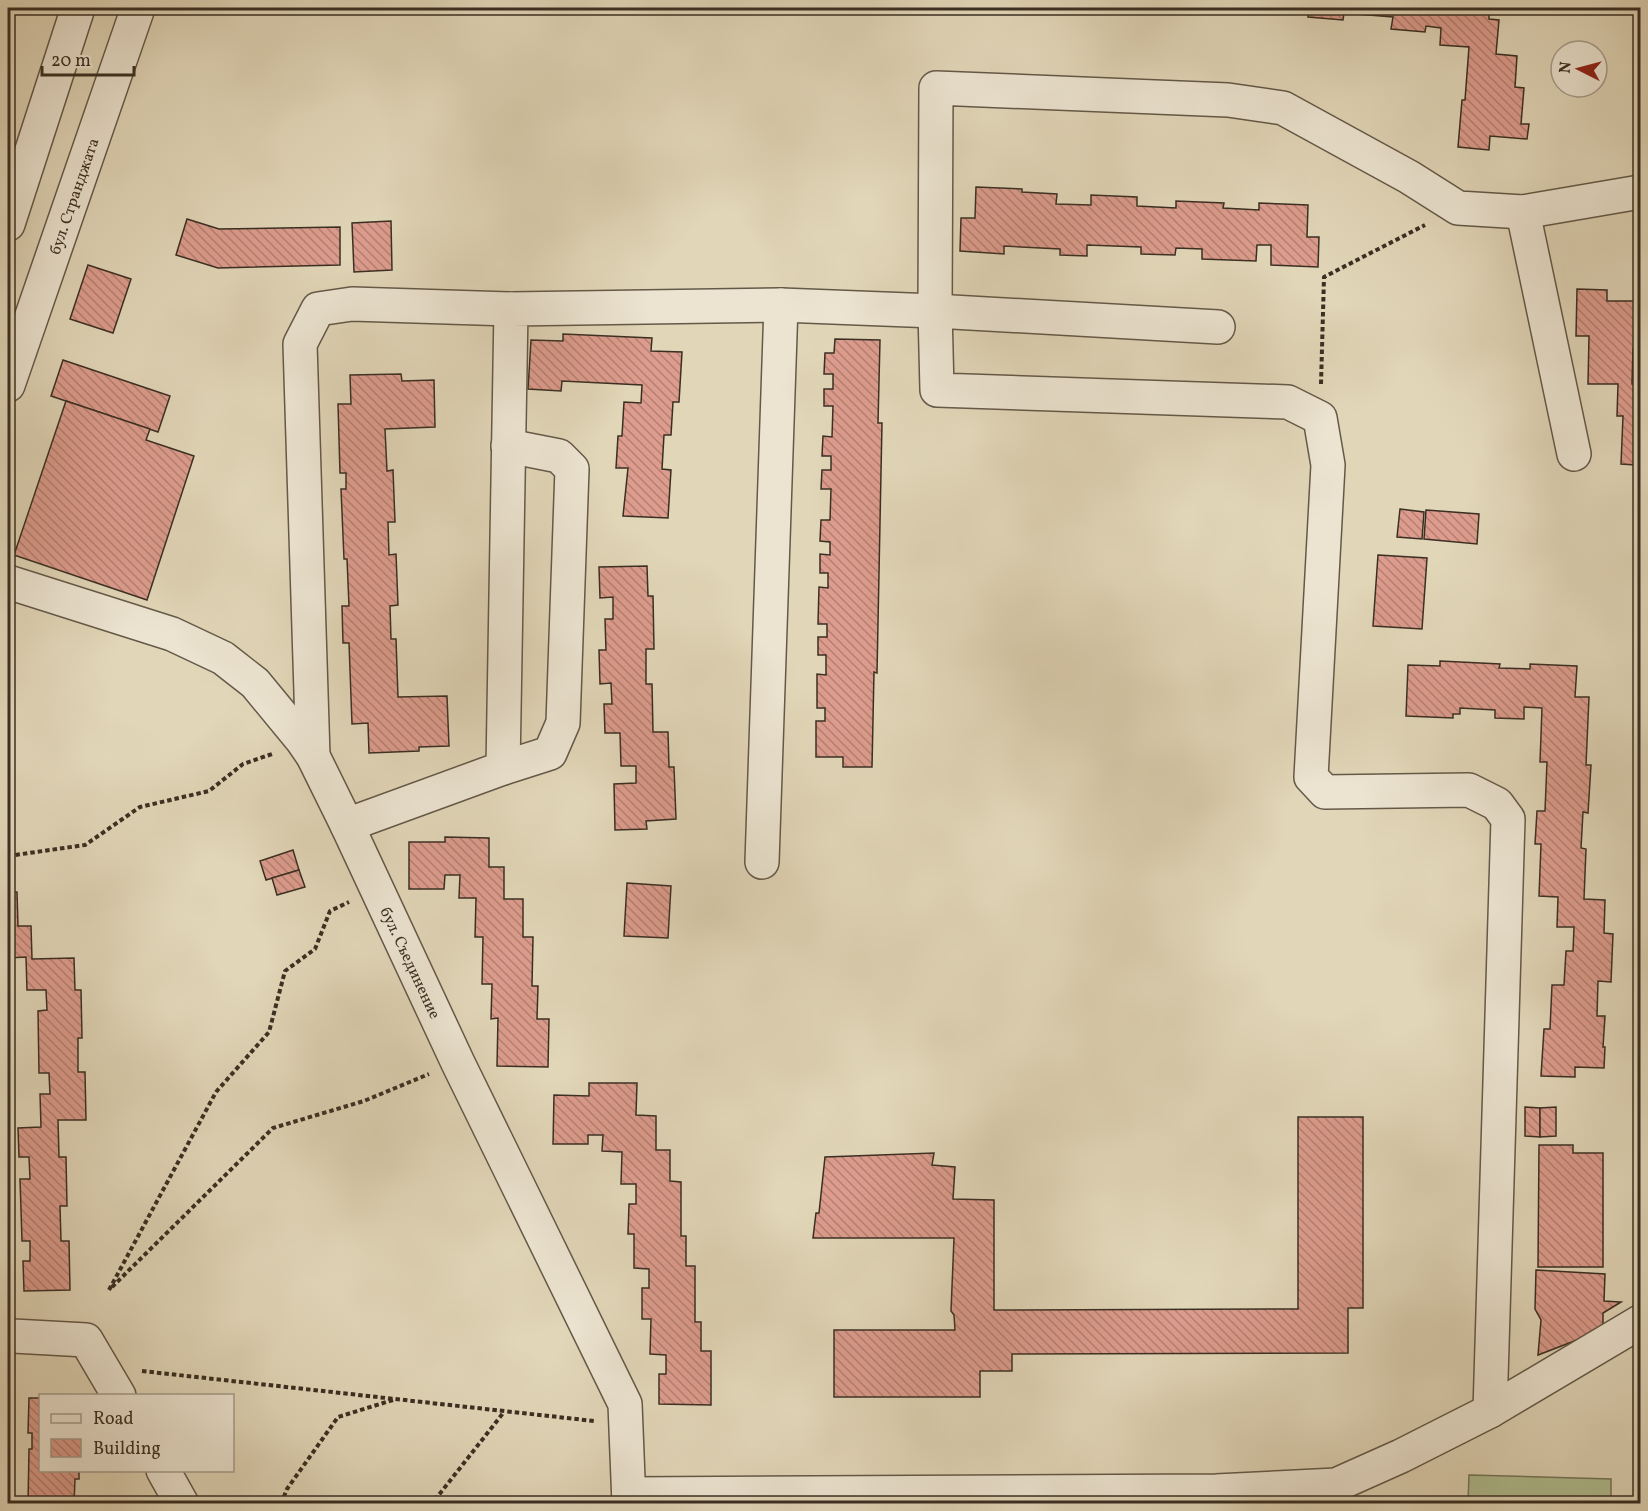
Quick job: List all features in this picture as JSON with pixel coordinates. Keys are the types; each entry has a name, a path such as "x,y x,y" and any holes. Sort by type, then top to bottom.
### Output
{"street":[{"path":"8,224 78,8"},
{"name":"бул. Странджата","path":"8,385 138,8"},
{"path":"1490,1411 1508,819 1497,804 1469,790 1325,792 1311,777 1328,465 1320,418 1288,402 937,390 936,88 1228,100 1284,108 1409,177 1458,208 1523,212 1641,192"},
{"path":"1523,212 1574,454"},
{"path":"307,748 300,344 318,309 352,304 511,309 781,305 1218,327"},
{"path":"762,862 781,305"},
{"path":"503,768 511,309"},
{"path":"347,825 550,753 563,723 572,469 559,456 508,446"},
{"name":"бул. Съединение","path":"8,582 172,634 223,658 255,683 307,748 347,825 458,1063 625,1404 629,1499"},
{"path":"629,1499 1216,1497 1336,1485 1401,1456 1490,1411 1641,1322"},
{"path":"8,1335 86,1340 118,1394"},
{"path":"164,1472 182,1503"}],"path":[{"path":"1320,418 1324,277 1458,208"},
{"path":"8,856 85,845 140,807 209,790 243,764 270,754 307,748"},
{"path":"377,890 330,911 315,949 285,971 269,1032 216,1092 109,1290 273,1128 364,1101 458,1063"},
{"path":"102,1367 626,1424"},
{"path":"281,1503 286,1490 338,1417 396,1399"},
{"path":"428,1503 438,1496 504,1411"}],"green space":[{"path":"1469,1475 1611,1479 1611,1503 1468,1503"}],"building":[{"path":"961,8 991,8 991,14 961,12"},
{"path":"1309,8 1475,8 1475,12 1489,13 1489,19 1499,20 1496,54 1517,56 1515,87 1524,88 1521,124 1529,124 1527,139 1490,136 1489,150 1458,147 1462,100 1465,100 1469,47 1440,45 1441,28 1426,26 1425,32 1391,29 1393,17 1344,13 1343,20 1308,17"},
{"path":"976,187 1022,189 1022,192 1057,194 1056,204 1091,205 1091,195 1137,197 1137,206 1176,208 1176,201 1224,203 1223,208 1259,210 1259,203 1308,205 1307,237 1319,237 1318,267 1271,265 1271,245 1257,245 1256,261 1202,259 1202,249 1176,248 1175,255 1141,254 1141,247 1087,245 1087,256 1060,255 1060,249 1004,246 1004,254 960,251 961,218 975,218"},
{"path":"187,219 219,229 340,227 340,265 218,268 176,255"},
{"path":"391,221 392,270 354,272 352,223"},
{"path":"88,265 131,279 113,333 70,319"},
{"path":"1577,289 1607,290 1607,301 1637,301 1637,319 1640,319 1639,350 1633,349 1632,384 1640,384 1640,497 1636,497 1636,465 1621,464 1623,416 1617,416 1618,384 1588,384 1589,336 1576,336"},
{"path":"563,334 652,338 651,351 682,352 679,402 673,402 671,435 664,435 662,469 671,470 668,518 623,516 628,468 616,468 618,436 622,436 624,402 641,403 642,385 562,381 561,391 528,389 531,340 563,341"},
{"path":"835,339 880,340 878,423 882,423 877,673 874,672 872,767 843,767 843,757 816,757 816,721 825,721 825,708 817,708 817,674 826,675 826,655 818,655 818,637 827,637 827,624 818,624 819,587 828,588 828,573 820,573 820,554 830,555 830,542 820,541 821,520 830,520 831,489 821,489 822,470 831,470 831,456 822,456 823,436 832,437 833,406 824,406 824,389 833,389 833,374 824,374 825,353 834,353"},
{"path":"63,360 170,396 158,432 51,396"},
{"path":"401,374 402,381 434,380 435,427 385,429 387,471 393,470 395,522 388,522 389,555 396,554 398,605 390,606 391,639 396,639 398,697 447,696 449,746 419,747 419,751 369,753 368,723 352,724 349,643 343,643 342,606 349,606 341,489 346,489 346,473 340,473 338,404 351,404 350,375"},
{"path":"66,401 150,429 146,440 194,456 147,600 14,555"},
{"path":"1400,509 1424,512 1422,539 1397,537"},
{"path":"1426,510 1479,514 1477,544 1424,539"},
{"path":"1378,555 1427,558 1422,629 1373,626"},
{"path":"647,566 648,596 653,596 654,649 646,649 646,684 652,684 653,732 668,732 669,767 674,767 676,819 646,821 647,829 615,830 614,784 636,783 636,766 621,766 620,733 605,733 604,704 612,704 611,683 600,684 599,650 606,650 605,619 613,619 613,597 600,598 599,567"},
{"path":"1440,661 1500,664 1499,668 1530,669 1530,664 1577,666 1575,697 1589,697 1586,765 1591,765 1588,813 1583,812 1581,848 1586,849 1584,899 1605,900 1604,933 1613,934 1611,982 1598,981 1597,1016 1605,1016 1604,1068 1575,1067 1575,1077 1541,1076 1544,1029 1550,1029 1552,985 1564,985 1566,951 1573,951 1574,927 1557,927 1558,897 1539,896 1541,844 1535,844 1537,811 1545,811 1547,762 1540,762 1542,708 1524,707 1524,719 1495,718 1495,710 1460,708 1460,714 1453,714 1453,718 1406,716 1408,665 1440,666"},
{"path":"445,837 489,838 489,867 504,867 504,899 523,899 523,937 533,937 532,986 538,986 537,1019 549,1019 548,1067 497,1066 498,1018 491,1019 492,984 482,984 483,937 475,937 476,898 459,898 460,875 445,875 444,889 409,889 409,842 445,842"},
{"path":"293,850 299,870 266,880 260,861"},
{"path":"299,870 305,887 277,895 272,878"},
{"path":"627,883 671,886 668,938 624,936"},
{"path":"17,892 18,926 31,926 32,959 74,958 75,990 81,990 82,1038 78,1038 78,1072 85,1072 86,1120 58,1120 59,1157 66,1157 67,1206 60,1206 61,1241 69,1241 70,1290 24,1291 23,1261 30,1261 30,1241 22,1241 20,1179 30,1179 29,1157 19,1157 18,1128 41,1127 40,1094 50,1094 49,1073 39,1073 38,1011 47,1010 46,990 27,990 26,957 8,958 8,893"},
{"path":"589,1083 637,1083 636,1115 656,1116 656,1150 670,1150 670,1181 681,1182 681,1236 686,1236 686,1266 695,1266 695,1322 701,1322 701,1351 711,1351 711,1405 659,1404 659,1374 666,1374 666,1355 650,1354 651,1319 642,1319 642,1288 649,1288 649,1269 634,1268 634,1234 628,1234 629,1204 636,1204 636,1184 621,1184 622,1152 602,1151 603,1135 588,1135 588,1144 553,1144 554,1095 589,1096"},
{"path":"1525,1107 1540,1108 1540,1137 1525,1136"},
{"path":"1556,1107 1556,1136 1540,1137 1540,1108"},
{"path":"1298,1117 1363,1117 1363,1308 1348,1308 1348,1353 1012,1354 1012,1371 980,1371 980,1397 834,1397 834,1330 955,1330 954,1315 951,1311 954,1238 813,1238 816,1213 819,1213 825,1157 934,1153 932,1165 955,1167 953,1199 994,1200 994,1310 1298,1309"},
{"path":"1539,1145 1573,1145 1573,1153 1603,1153 1603,1267 1538,1267"},
{"path":"1536,1270 1605,1274 1604,1301 1621,1302 1603,1313 1603,1330 1538,1355 1541,1320 1535,1309"},
{"path":"29,1398 39,1398 39,1472 79,1472 79,1479 75,1479 74,1504 28,1504 29,1449 32,1449 32,1433 28,1433"}]}
